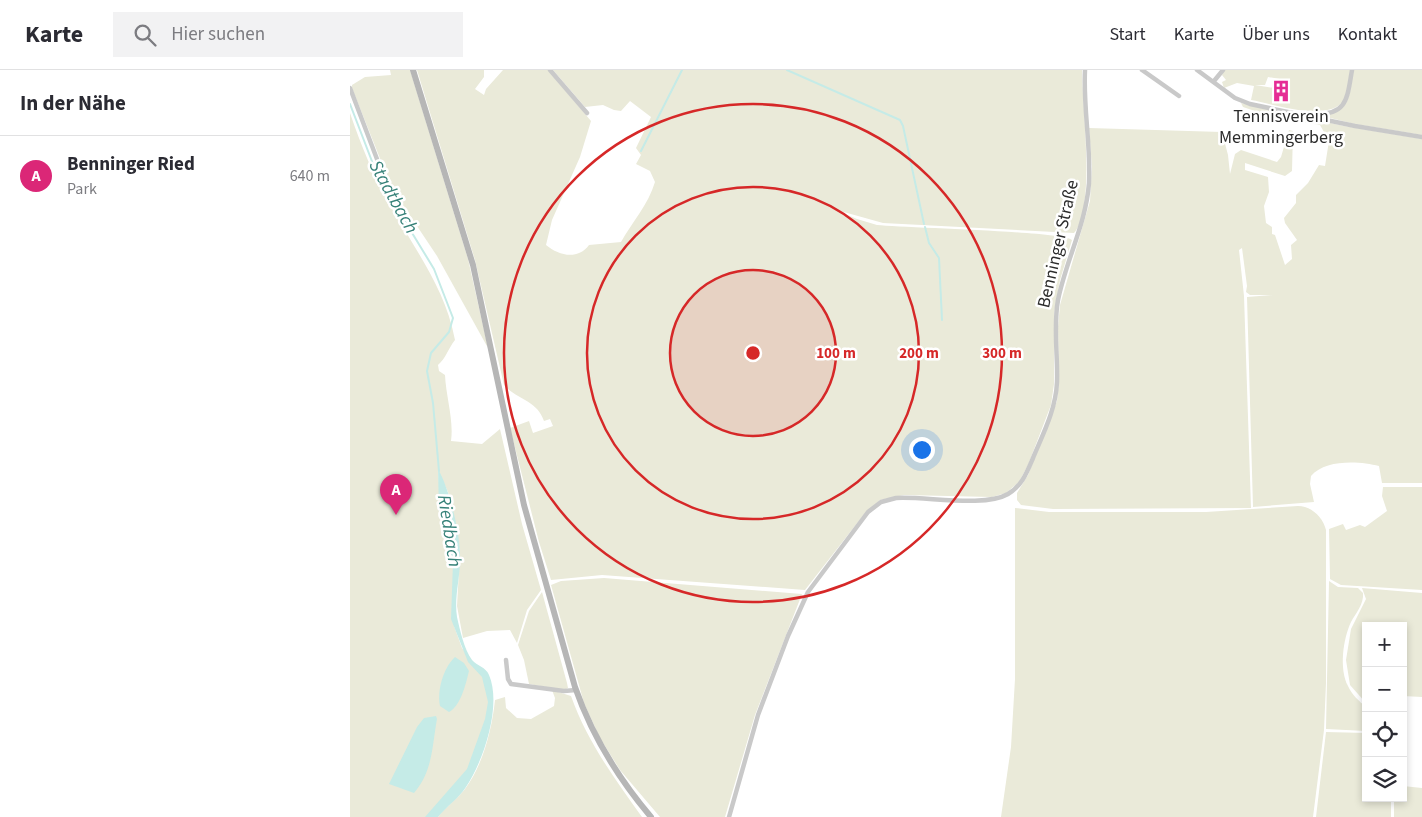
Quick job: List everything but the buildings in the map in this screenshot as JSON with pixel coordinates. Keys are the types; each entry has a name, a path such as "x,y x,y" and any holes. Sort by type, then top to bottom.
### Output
{"main road":[{"path":"413,70 463,230 479,290 524,505 576,690 600,744 622,780 651,817"}],"street":[{"path":"550,70 587,113"},
{"name":"Benninger Straße","path":"729,817 760,709 798,612 816,580 868,512 885,500 902,498 989,499 1002,497 1014,490 1025,476 1050,417 1056,387 1055,331 1058,301 1082,224 1088,191 1085,70"},
{"path":"1142,70 1179,96"},
{"path":"1197,70 1235,98 1250,104 1306,114 1355,126 1422,137"},
{"path":"1214,81 1223,70"},
{"path":"1306,114 1328,113 1338,110 1344,105 1352,70"},
{"path":"350,88 380,167 395,200"},
{"path":"506,660 508,679 511,684 564,692 576,690"}],"green space":[{"path":"390,70 410,70 468,259 488,348 437,256 397,196 352,88 352,85 365,77 391,75"},
{"path":"417,70 484,70 484,77 475,89 484,95 486,89 503,70 548,70 591,121 580,157 552,220 546,245 557,252 568,255 579,253 589,245 621,242 644,206 655,182 650,171 636,164 641,155 636,148 651,117 630,101 621,111 603,105 585,107 553,70 1082,70 1086,155 1085,202 1081,220 1074,233 883,223 833,209 877,225 1042,234 1072,240 1060,280 1054,314 1054,384 1051,405 1028,465 1019,482 1006,493 992,497 904,495 880,500 865,513 805,590 602,575 551,580 539,542 510,428 529,421 533,433 553,426 550,419 544,421 541,414 532,404 504,385 475,260"},
{"path":"1224,70 1350,70 1348,90 1344,100 1337,107 1314,111 1287,108 1251,100 1254,86 1237,83 1224,88 1222,82 1226,80 1222,75","holes":["1268,77 1285,80 1284,89 1287,90 1255,85 1265,85"]},
{"path":"1353,70 1422,70 1422,135 1355,124 1322,116 1339,110 1344,106 1349,94"},
{"path":"1241,103 1344,126 1422,139 1422,483 1382,483 1379,466 1353,462 1334,464 1317,470 1311,476 1310,484 1314,502 1253,507 1247,297 1273,295 1250,295 1246,292 1247,286 1242,248 1239,250 1244,296 1251,508 1053,509 1021,505 1017,500 1017,493 1028,475 1057,401 1060,305 1090,201 1092,167 1089,128 1222,132 1228,155 1230,174 1235,154 1241,150 1277,162 1281,157 1289,130 1293,131 1292,171 1285,176 1245,163 1245,170 1268,177 1269,192 1264,206 1266,223 1272,227 1272,234 1275,235 1285,265 1292,259 1291,245 1297,240 1285,223 1284,218 1296,203 1296,195 1308,183 1319,165 1325,166 1329,141 1320,125 1273,117 1243,107"},
{"path":"350,113 378,182 437,286 450,321 455,340 438,365 439,371 445,375 452,433 451,441 482,444 500,429 522,524 541,590 527,610 517,643 510,630 487,631 463,638 457,606 460,552 448,492 438,470 442,522 453,562 454,626 462,648 481,672 491,695 484,728 468,769 429,817 350,817"},
{"path":"1383,487 1422,487 1422,590 1341,585 1330,579 1329,529 1343,524 1346,530 1360,525 1365,527 1387,511 1382,496"},
{"path":"1303,506 1316,513 1326,530 1326,683 1324,730 1313,817 1001,817 1011,747 1015,679 1015,508 1049,512 1206,512"},
{"path":"604,578 802,594 755,715 725,817 660,817 620,770 600,738 584,703 551,585 561,581"},
{"path":"1329,581 1338,587 1358,588 1363,593 1361,605 1348,629 1343,654 1345,679 1356,698 1362,703 1362,731 1326,729"},
{"path":"1362,588 1422,593 1422,697 1407,696 1407,622 1362,622 1362,698 1350,685 1346,660 1351,629 1366,599"},
{"path":"542,592 567,683 568,688 564,690 529,684 524,660 518,645 529,611"},
{"path":"552,690 571,696 577,713 593,744 642,817 438,817 465,789 477,769 489,735 495,700 505,697 506,708 517,718 531,719 554,706 555,698"},
{"path":"1326,732 1362,733 1362,802 1391,802 1391,817 1316,817"},
{"path":"1407,786 1422,788 1422,817 1394,817 1394,802 1407,802"}],"water":[{"path":"438,469 450,501 459,539 460,560 456,610 459,628 469,656 486,670 489,675 493,701 492,717 485,748 473,776 460,795 438,817 425,817 467,769 485,719 488,702 482,677 468,662 451,619 453,562 439,512"},
{"path":"455,657 464,663 469,671 460,700 449,712 440,706 439,694 444,673"},
{"path":"436,716 431,758 420,785 414,793 389,784 417,727 424,718"}],"waterway":[{"path":"641,151 682,70"},
{"path":"787,70 900,120 903,126 924,224"},
{"name":"Riedbach","path":"350,104 378,177 434,269 453,318 449,332 431,353 427,371 433,403 439,471"},
{"path":"925,227 929,243 939,258 942,320"}],"place":[{"name":"Tennisverein Memmingerberg","path":"1281,91"},
{"name":"Benninger Ried","path":"396,515"}],"water label":[{"name":"Stadtbach","path":"393,197"}]}
